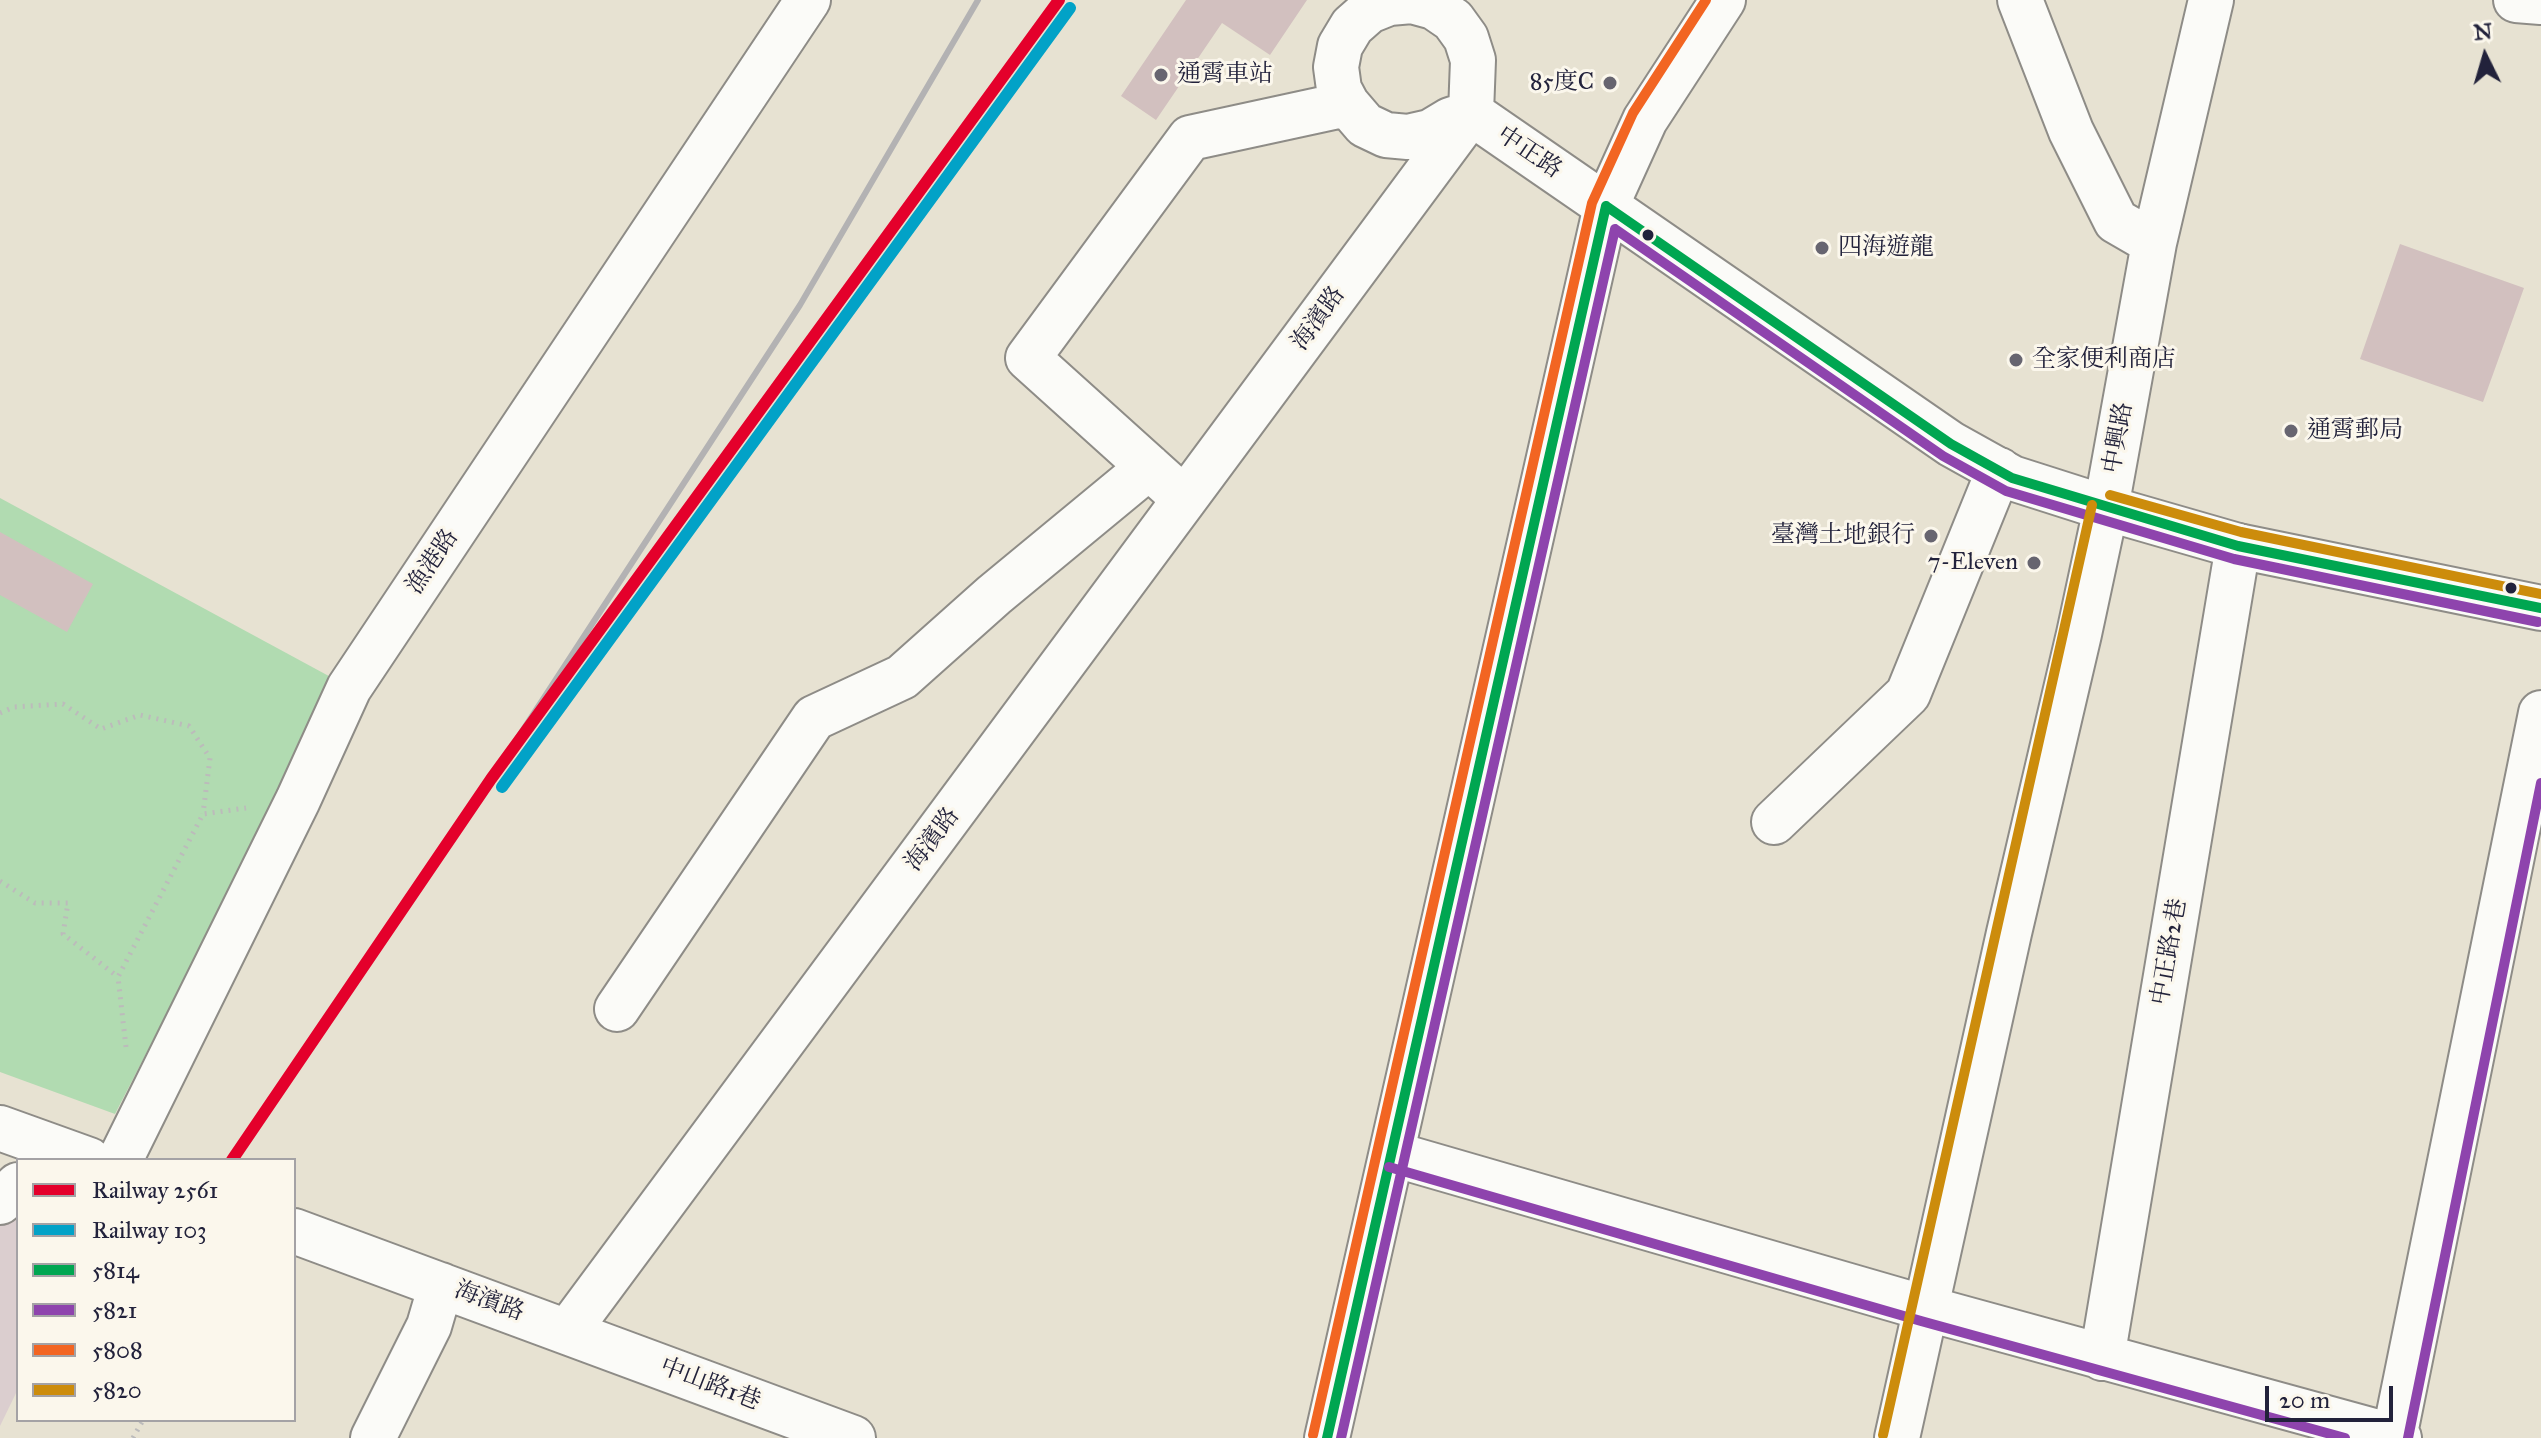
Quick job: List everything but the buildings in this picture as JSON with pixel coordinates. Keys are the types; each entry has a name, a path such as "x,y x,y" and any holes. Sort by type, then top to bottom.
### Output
{"street":[{"name":"漁港路","path":"121,1158 298,800 349,688 808,0"},
{"path":"1327,1438 1606,206 1645,120 1723,0"},
{"path":"2020,0 2071,131 2116,221 2154,243"},
{"name":"中興路","path":"1897,1438 2106,508 2154,243 2211,0"},
{"path":"2516,0 2541,2"},
{"path":"1412,1 1434,7 1453,20 1466,38 1473,60 1471,113 1450,120 1430,132 1408,137 1386,135 1365,125 1347,104 1339,89 1336,67 1340,46 1352,26 1369,11 1389,3 1412,1"},
{"path":"1185,500 1028,358 1190,138 1347,104"},
{"name":"中正路","path":"1471,113 1951,444 2012,478 2238,546 2541,608"},
{"name":"海濱路","path":"296,1232 568,1331 1471,113"},
{"path":"617,1009 814,718 902,677 994,595 1149,467"},
{"path":"1774,822 1908,694 1999,470"},
{"name":"中正路2巷","path":"2102,1358 2238,546"},
{"path":"1393,1154 1925,1308 2396,1438 2541,713"},
{"path":"0,1128 38,1152 76,1158"},
{"path":"0,1202 16,1187"},
{"path":"373,1438 429,1326 441,1285"},
{"name":"中山路1巷","path":"568,1331 853,1438"}],"path":[{"path":"0,713 14,707 63,704 101,729 140,715 189,726 210,758 203,814 118,977 126,1052"},
{"path":"203,814 298,800"},
{"path":"0,881 35,903 68,903 63,934 118,977"}],"shaded area":[{"path":"0,1180 16,1186 16,1393 0,1426"}],"green space":[{"path":"0,498 338,681 115,1114 0,1072"}],"railway":[{"path":"491,779 800,305 978,0"}],"rail line":[{"name":"2561","path":"233,1158 491,779 1059,0"},
{"name":"103","path":"502,787 1070,8"}],"transit line":[{"name":"5808","path":"1313,1435 1592,203 1633,113 1706,0"},
{"name":"5814","path":"1606,206 1951,444 2012,478 2238,546 2541,608"},
{"name":"5814","path":"1327,1438 1606,206"},
{"name":"5821","path":"1341,1438 1615,229 1943,456 2006,491 2234,559 2538,622"},
{"name":"5820","path":"2110,495 2241,532 2541,594"},
{"name":"5820","path":"1883,1435 2092,505"},
{"name":"5821","path":"2408,1438 2541,783"},
{"name":"5821","path":"1389,1167 1921,1321 2345,1438"}],"place":[{"name":"通霄車站","path":"1161,75"},
{"name":"85度C","path":"1610,83"},
{"name":"四海遊龍","path":"1822,248"},
{"name":"全家便利商店","path":"2016,360"},
{"name":"通霄郵局","path":"2291,431"},
{"name":"臺灣土地銀行","path":"1931,536"},
{"name":"7-Eleven","path":"2034,563"}]}
